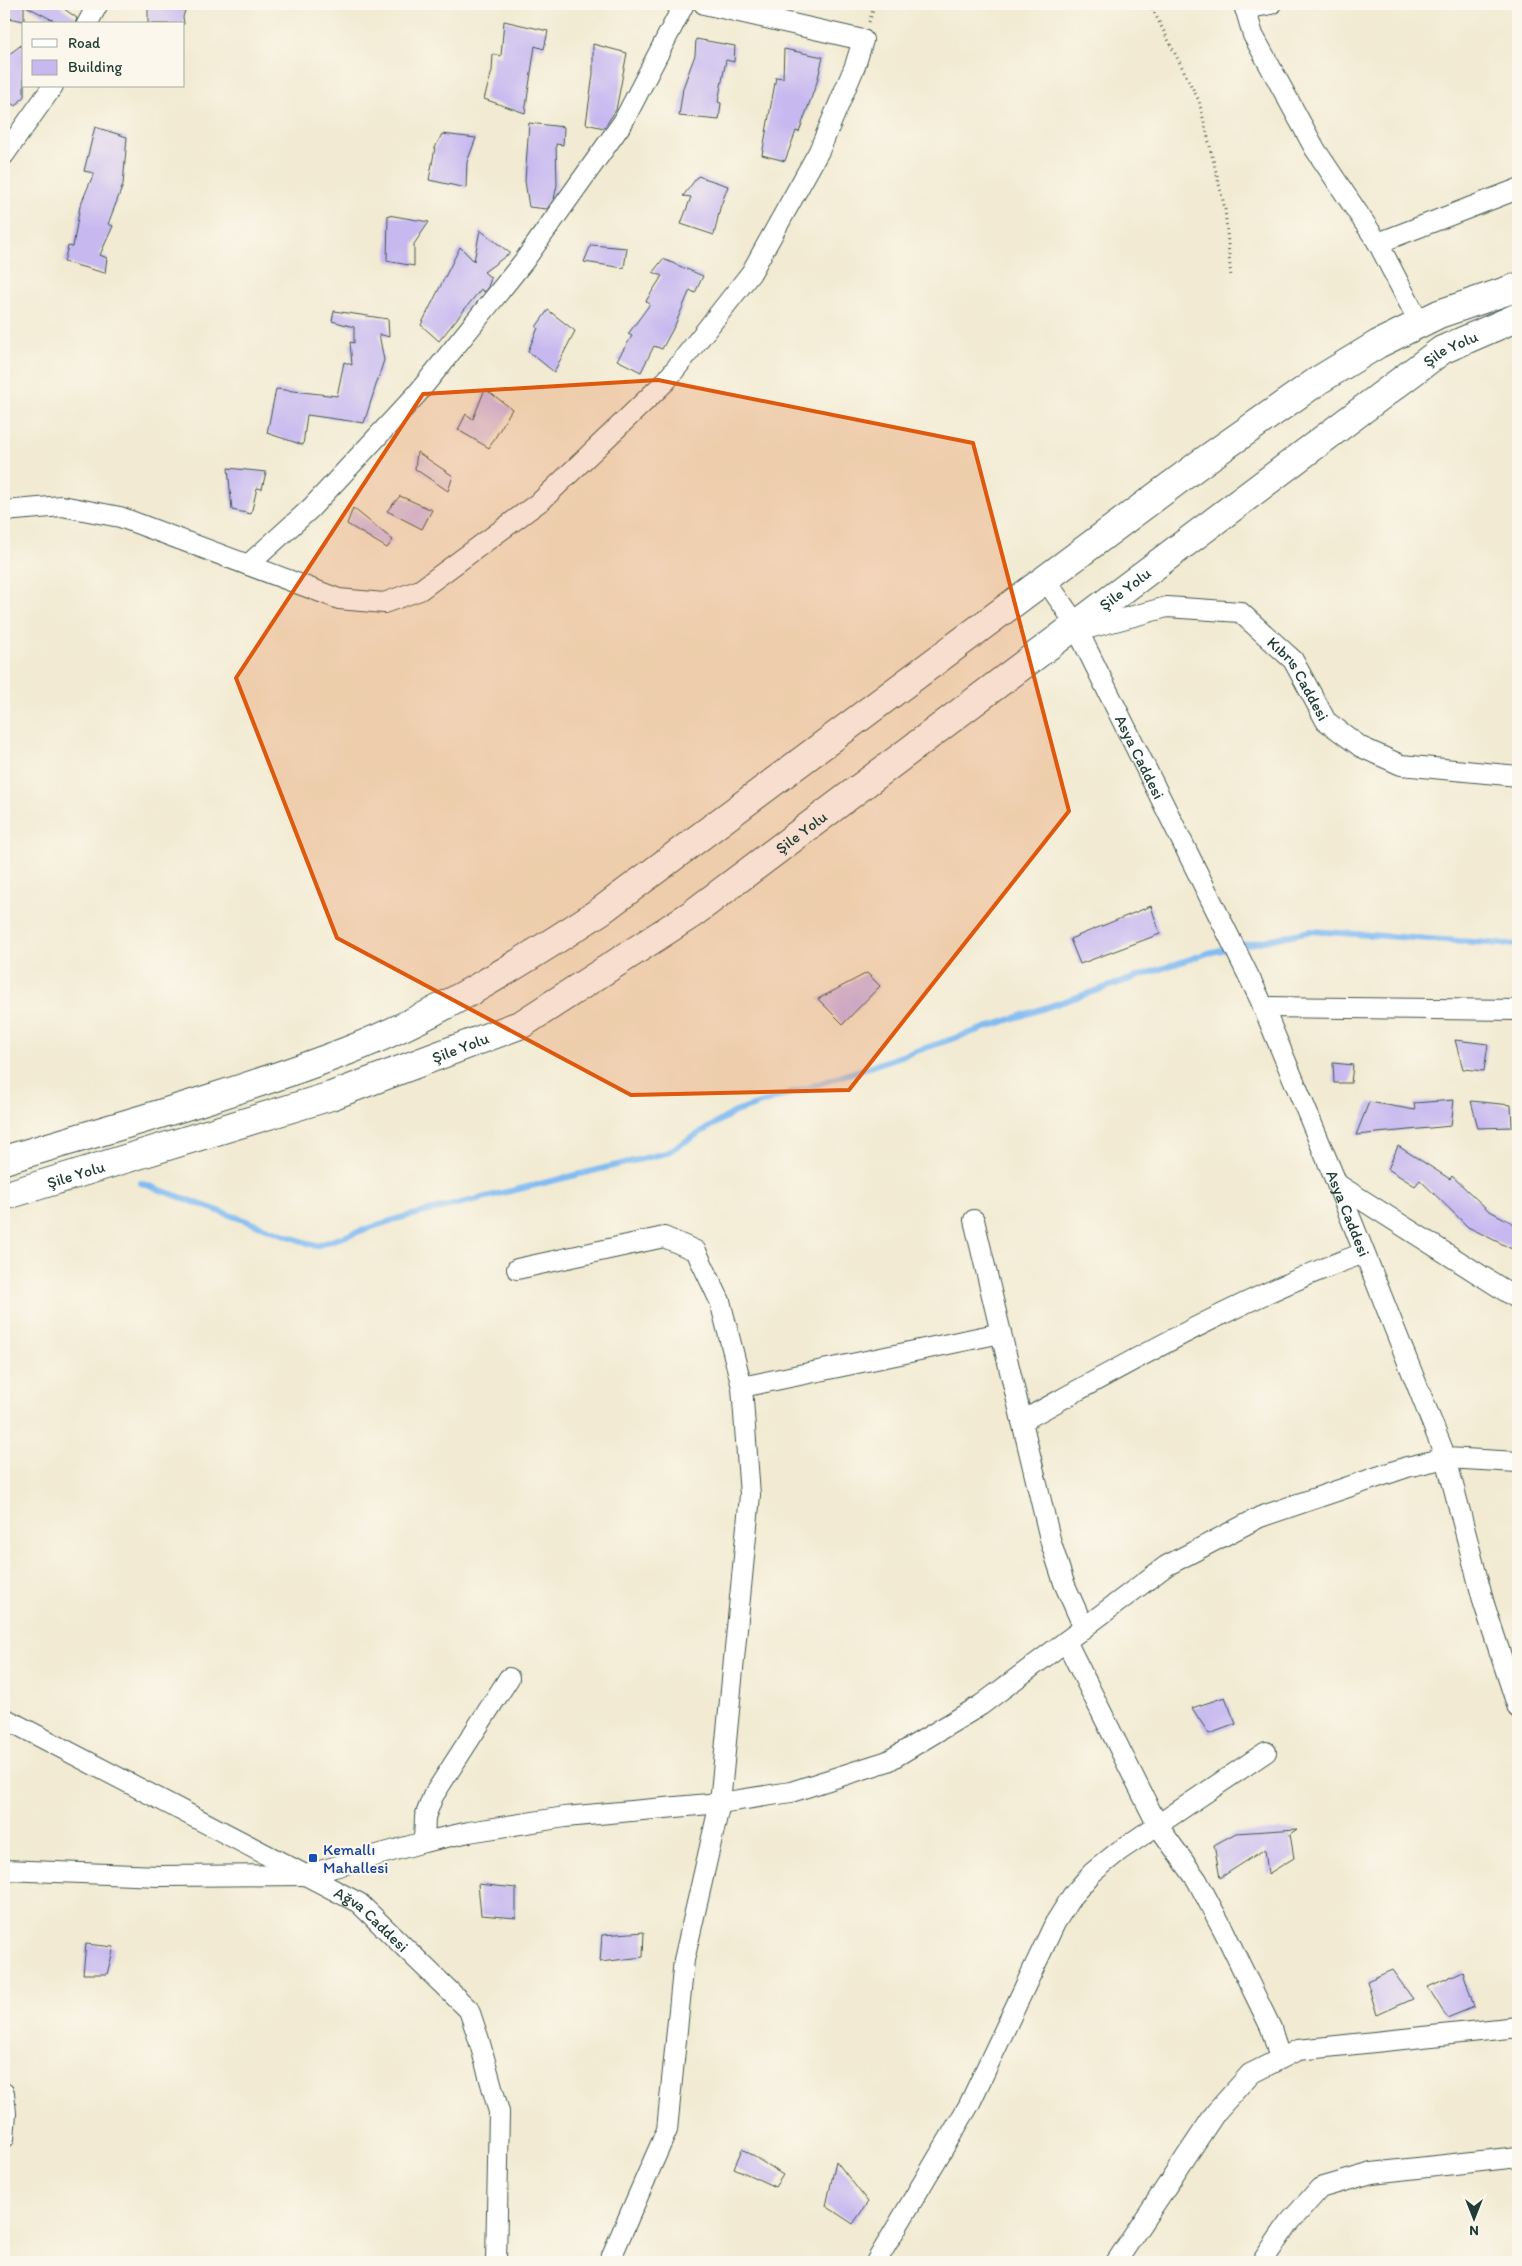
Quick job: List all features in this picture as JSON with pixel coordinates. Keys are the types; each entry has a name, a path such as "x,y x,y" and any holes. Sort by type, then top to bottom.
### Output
{"highway":[{"name":"Şile Yolu","path":"4,1160 209,1100 348,1050 413,1021 540,951 602,910 1200,463 1319,380 1378,344 1439,314 1518,287"},
{"name":"Şile Yolu","path":"4,1196 331,1096 522,1024 692,914 1077,628 1442,350 1518,317"}],"street":[{"path":"88,22 98,4"},
{"path":"248,565 311,508 417,394 524,261 623,122 684,4"},
{"path":"4,511 62,506 120,517 339,599 384,603 420,590 542,500 666,381 751,273 819,151 855,66 862,40 704,4"},
{"path":"1271,4 1245,6 1253,35 1315,149 1378,243 1420,324"},
{"path":"4,155 52,88"},
{"path":"1378,243 1518,189"},
{"name":"Asya Caddesi","path":"1045,579 1077,628 1264,1007 1446,1458 1477,1579 1518,1708"},
{"name":"Kıbrıs Caddesi","path":"1077,628 1167,607 1240,612 1293,660 1326,721 1361,747 1401,765 1518,776"},
{"path":"1264,1007 1518,1010"},
{"path":"1337,1184 1518,1299"},
{"path":"974,1220 1057,1563 1084,1628"},
{"path":"517,1269 664,1237 696,1251 720,1301 742,1387 750,1495 720,1803 684,1960 667,2130 609,2262"},
{"path":"1022,1421 1232,1308 1282,1285 1364,1253"},
{"path":"742,1387 1001,1333"},
{"path":"4,1870 159,1876 306,1875 424,1842 469,1832 565,1817 720,1803 791,1792 888,1762 981,1705 1166,1566 1260,1517 1407,1467 1446,1458 1518,1462"},
{"path":"1066,1641 1158,1826 1197,1880 1224,1931 1271,2028 1280,2059"},
{"path":"424,1842 425,1816 433,1796 509,1678"},
{"name":"Ağva Caddesi","path":"4,1718 359,1903 469,2010 499,2112 496,2262"},
{"path":"876,2262 969,2105 1055,1923 1072,1896 1092,1873 1119,1851 1266,1752"},
{"path":"1116,2262 1216,2112 1250,2074 1298,2050 1518,2027"},
{"path":"4,2093 6,2113 4,2138"},
{"path":"1262,2262 1288,2224 1320,2188 1372,2173 1518,2157"}],"path":[{"path":"1150,4 1198,101 1225,209 1231,278"}],"highlighted area":[{"path":"658,380 973,443 1069,811 849,1090 631,1095 337,938 236,678 423,394"}],"building":[{"path":"4,4 57,4 77,18 76,22 56,22 24,5 24,21 4,17"},
{"path":"148,4 187,4 183,17 184,22 148,22"},
{"path":"504,21 548,31 544,49 535,46 525,113 484,99 492,71 493,54 501,56"},
{"path":"696,39 735,46 734,62 726,60 718,102 721,103 719,120 679,116 683,88 695,55"},
{"path":"22,44 22,88 24,88 24,96 16,106 4,100 4,58"},
{"path":"593,44 627,53 616,110 604,128 586,124 593,74"},
{"path":"784,49 823,57 817,82 799,132 796,131 785,161 762,155 776,77 783,78"},
{"path":"529,123 564,127 563,145 556,144 557,185 554,199 547,209 529,207 525,181"},
{"path":"95,127 127,137 123,185 108,224 113,226 100,255 107,258 105,273 64,262 68,246 73,247 80,206 94,173 84,171"},
{"path":"442,134 476,138 467,162 466,188 429,180 435,148"},
{"path":"698,176 728,186 720,208 714,235 681,224 691,197 683,196"},
{"path":"388,215 429,222 414,244 414,266 387,261"},
{"path":"480,230 510,253 484,272 491,278 488,287 484,292 481,289 439,341 421,325 460,247 474,261"},
{"path":"591,245 627,248 624,268 584,262"},
{"path":"663,259 703,276 695,293 690,290 662,349 654,346 641,372 617,360 632,336 628,334 650,304 646,301 662,276 653,272"},
{"path":"548,310 575,331 554,372 528,351 538,328 536,327"},
{"path":"334,311 388,319 389,337 379,334 384,360 364,423 307,415 303,445 267,433 276,389 337,396 344,362 352,365 350,342 354,343 354,327 332,321"},
{"path":"485,389 512,409 489,448 458,430 466,414 473,419"},
{"path":"417,452 453,476 448,491 415,469"},
{"path":"228,468 266,472 262,489 257,488 251,514 232,510"},
{"path":"400,496 432,510 422,529 387,511"},
{"path":"353,508 393,540 387,548 347,524"},
{"path":"1151,906 1160,934 1080,964 1070,939"},
{"path":"867,973 880,986 843,1024 818,999"},
{"path":"1455,1040 1488,1044 1484,1071 1463,1069"},
{"path":"1333,1063 1353,1065 1351,1083 1334,1083"},
{"path":"1454,1100 1451,1126 1356,1135 1369,1102 1415,1110 1414,1103"},
{"path":"1471,1101 1511,1105 1512,1127 1478,1128"},
{"path":"1398,1146 1450,1179 1452,1176 1488,1210 1518,1226 1518,1252 1468,1227 1420,1180 1415,1186 1388,1169"},
{"path":"1225,1697 1236,1724 1209,1734 1192,1708"},
{"path":"1297,1829 1290,1834 1294,1858 1268,1874 1265,1849 1220,1878 1214,1845 1236,1833"},
{"path":"478,1884 516,1888 516,1918 481,1915"},
{"path":"644,1932 643,1957 600,1962 602,1935"},
{"path":"86,1944 114,1947 107,1974 83,1974"},
{"path":"1392,1970 1413,1999 1377,2015 1367,1981"},
{"path":"1463,1971 1474,2007 1447,2018 1428,1987"},
{"path":"742,2149 783,2175 775,2187 734,2168"},
{"path":"836,2161 868,2202 853,2224 826,2206"}],"waterway":[{"path":"141,1183 316,1246 396,1219 666,1153 735,1112 1208,953 1310,931 1518,945"}],"place":[{"name":"Kemallı Mahallesi","path":"313,1858"}]}
